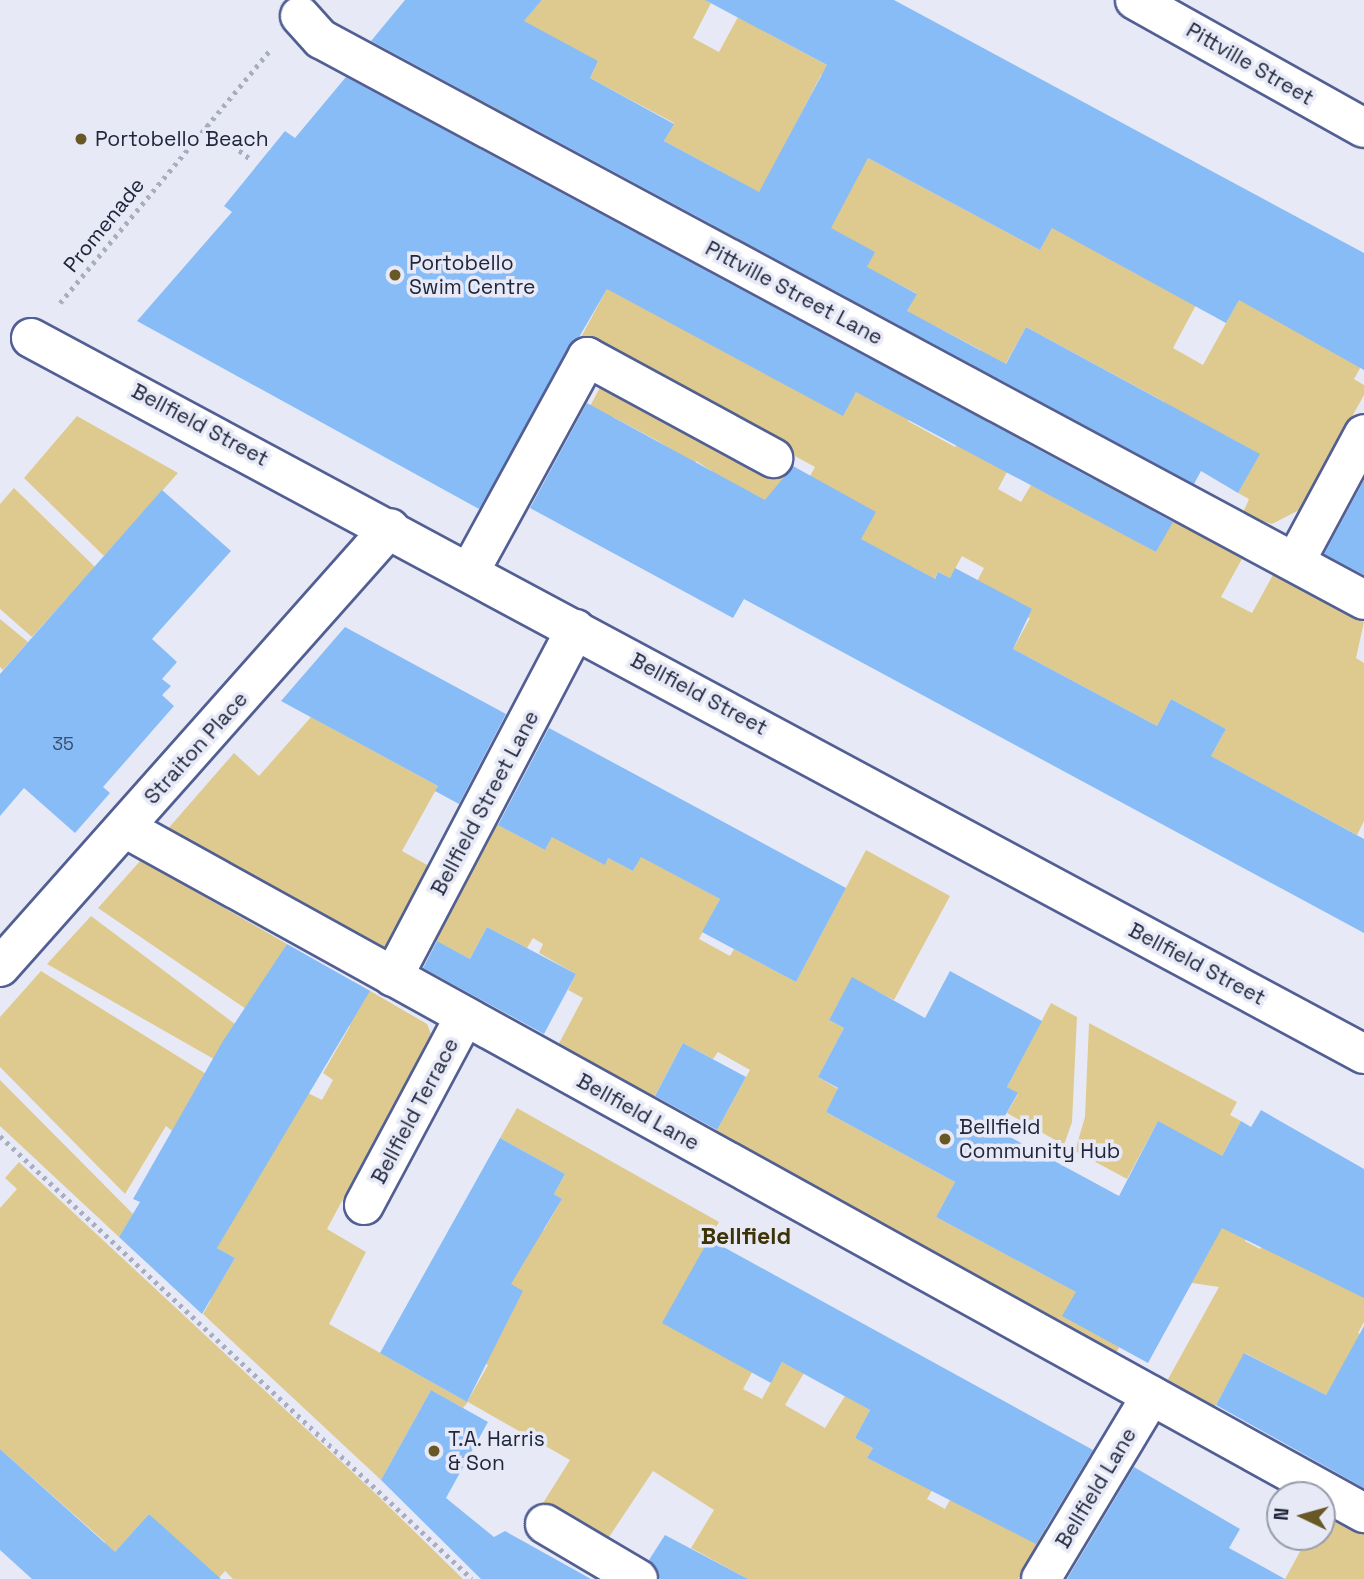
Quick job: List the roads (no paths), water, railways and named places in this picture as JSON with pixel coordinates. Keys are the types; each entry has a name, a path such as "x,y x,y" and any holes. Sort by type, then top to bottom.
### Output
{"street":[{"name":"Pittville Street","path":"1135,0 1364,128"},
{"name":"Pittville Street Lane","path":"310,27 1364,600"},
{"name":"Bellfield Street","path":"32,338 89,365 1364,1054"},
{"path":"470,571 587,357 773,458"},
{"path":"1295,562 1364,433"},
{"name":"Straiton Place","path":"0,967 390,528"},
{"name":"Bellfield Street Lane","path":"393,977 576,629"},
{"name":"Bellfield Lane","path":"125,828 1364,1513"},
{"name":"Bellfield Terrace","path":"364,1205 465,1016"},
{"name":"Bellfield Lane","path":"1041,1579 1151,1396"},
{"path":"545,1524 638,1579"}],"place":[{"name":"Portobello Beach","path":"81,139"},
{"name":"Portobello Swim Centre","path":"395,275"},
{"name":"Bellfield Community Hub","path":"945,1139"},
{"name":"T.A. Harris & Son","path":"434,1451"}],"district":[{"name":"Bellfield","path":"746,1236"}]}
